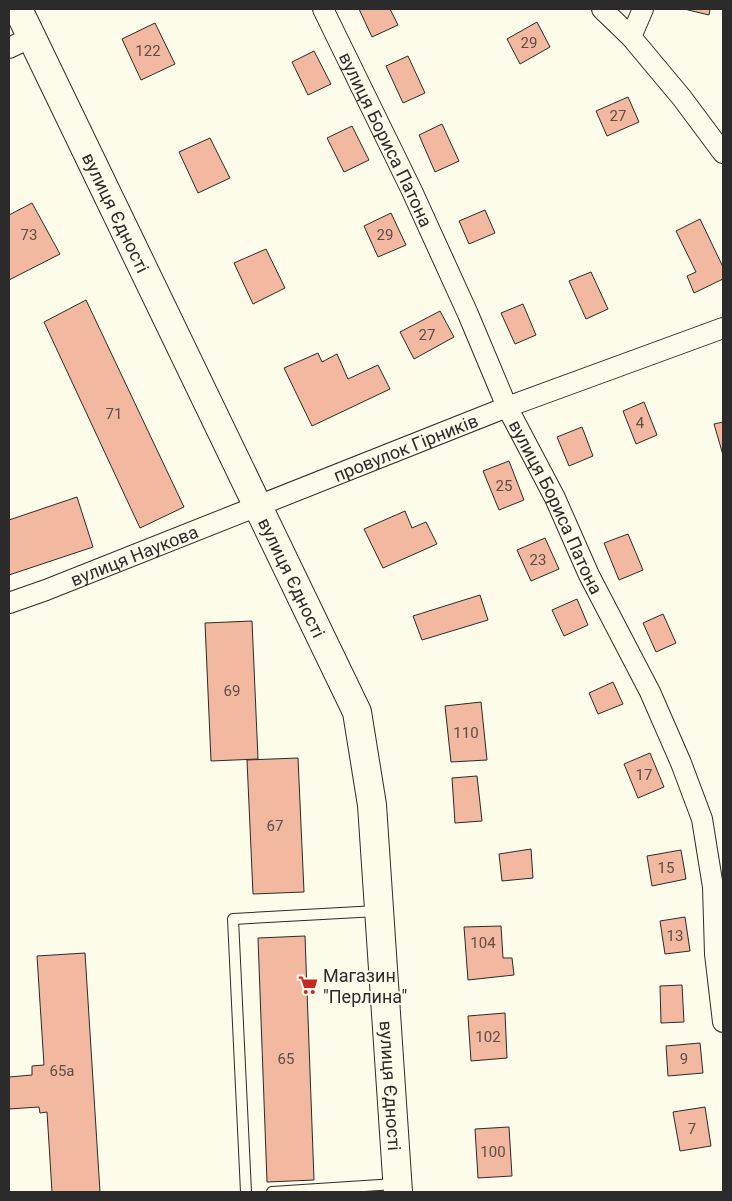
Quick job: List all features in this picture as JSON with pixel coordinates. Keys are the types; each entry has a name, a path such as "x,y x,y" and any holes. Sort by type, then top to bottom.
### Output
{"street":[{"name":"вулиця Єдності","path":"18,9 20,43 257,505 356,712 372,805 398,1188"},
{"name":"вулиця Бориса Патона","path":"323,9 415,199 468,314 507,407 555,498 589,575 650,692 681,763 702,819 713,887 715,954 723,1022"},
{"path":"602,9 631,37 682,98 723,153"},
{"path":"631,37 643,9"},
{"name":"провулок Гірників","path":"257,505 507,407 723,328"},
{"name":"вулиця Наукова","path":"9,603 46,590 257,505"}],"lane":[{"path":"246,1192 233,919 378,910"},
{"path":"272,1192 398,1188"}],"building":[{"path":"359,9 390,9 398,25 372,37"},
{"path":"684,9 710,9 709,15"},
{"path":"537,22 550,47 520,64 507,39"},
{"path":"155,23 175,64 141,80 122,39"},
{"path":"314,51 331,84 308,95 292,62"},
{"path":"408,56 425,93 403,103 386,66"},
{"path":"628,97 639,122 607,136 596,111"},
{"path":"442,124 459,161 435,172 419,135"},
{"path":"352,126 369,160 344,172 327,138"},
{"path":"210,138 230,178 198,193 179,152"},
{"path":"32,203 60,254 9,280 9,215"},
{"path":"485,210 495,233 469,244 459,221"},
{"path":"391,213 406,245 378,257 364,226"},
{"path":"700,219 723,267 723,279 694,293 687,276 696,272 676,231"},
{"path":"266,249 285,288 253,304 234,263"},
{"path":"591,272 608,309 586,319 569,281"},
{"path":"86,300 184,507 140,528 44,322"},
{"path":"523,304 536,335 515,344 501,313"},
{"path":"440,311 454,337 414,359 400,332"},
{"path":"318,353 322,362 337,354 348,379 378,365 390,389 312,426 284,368"},
{"path":"644,402 657,435 636,444 623,411"},
{"path":"723,422 723,455 714,424"},
{"path":"582,427 593,456 569,466 557,437"},
{"path":"509,461 524,500 499,510 483,471"},
{"path":"77,497 93,547 9,575 9,520"},
{"path":"405,511 412,528 426,522 437,544 383,568 364,529"},
{"path":"628,534 643,570 619,580 604,543"},
{"path":"545,538 559,569 531,581 517,550"},
{"path":"480,595 488,620 422,640 413,616"},
{"path":"577,599 588,625 564,636 552,610"},
{"path":"663,614 676,643 656,652 643,623"},
{"path":"252,621 258,759 211,761 205,623"},
{"path":"613,682 623,704 598,714 589,693"},
{"path":"481,702 487,760 451,762 445,706"},
{"path":"650,753 664,787 638,798 624,764"},
{"path":"298,758 304,892 253,894 247,760"},
{"path":"477,776 482,821 455,823 452,778"},
{"path":"531,849 533,878 502,881 499,854"},
{"path":"681,850 686,879 652,886 647,856"},
{"path":"685,917 690,951 665,954 660,921"},
{"path":"501,926 503,958 512,958 514,975 468,980 464,927"},
{"path":"305,936 314,1180 267,1182 258,938"},
{"path":"85,953 100,1192 52,1192 47,1112 40,1113 39,1107 9,1109 9,1077 32,1075 32,1066 44,1065 37,956"},
{"path":"682,985 684,1022 661,1023 660,986"},
{"path":"505,1013 507,1058 471,1061 468,1016"},
{"path":"700,1043 703,1073 668,1076 666,1046"},
{"path":"705,1107 711,1146 680,1151 673,1112"},
{"path":"509,1127 512,1176 478,1178 475,1129"}],"place":[{"name":"Магазин \"Перлина\"","path":"308,985"}]}
